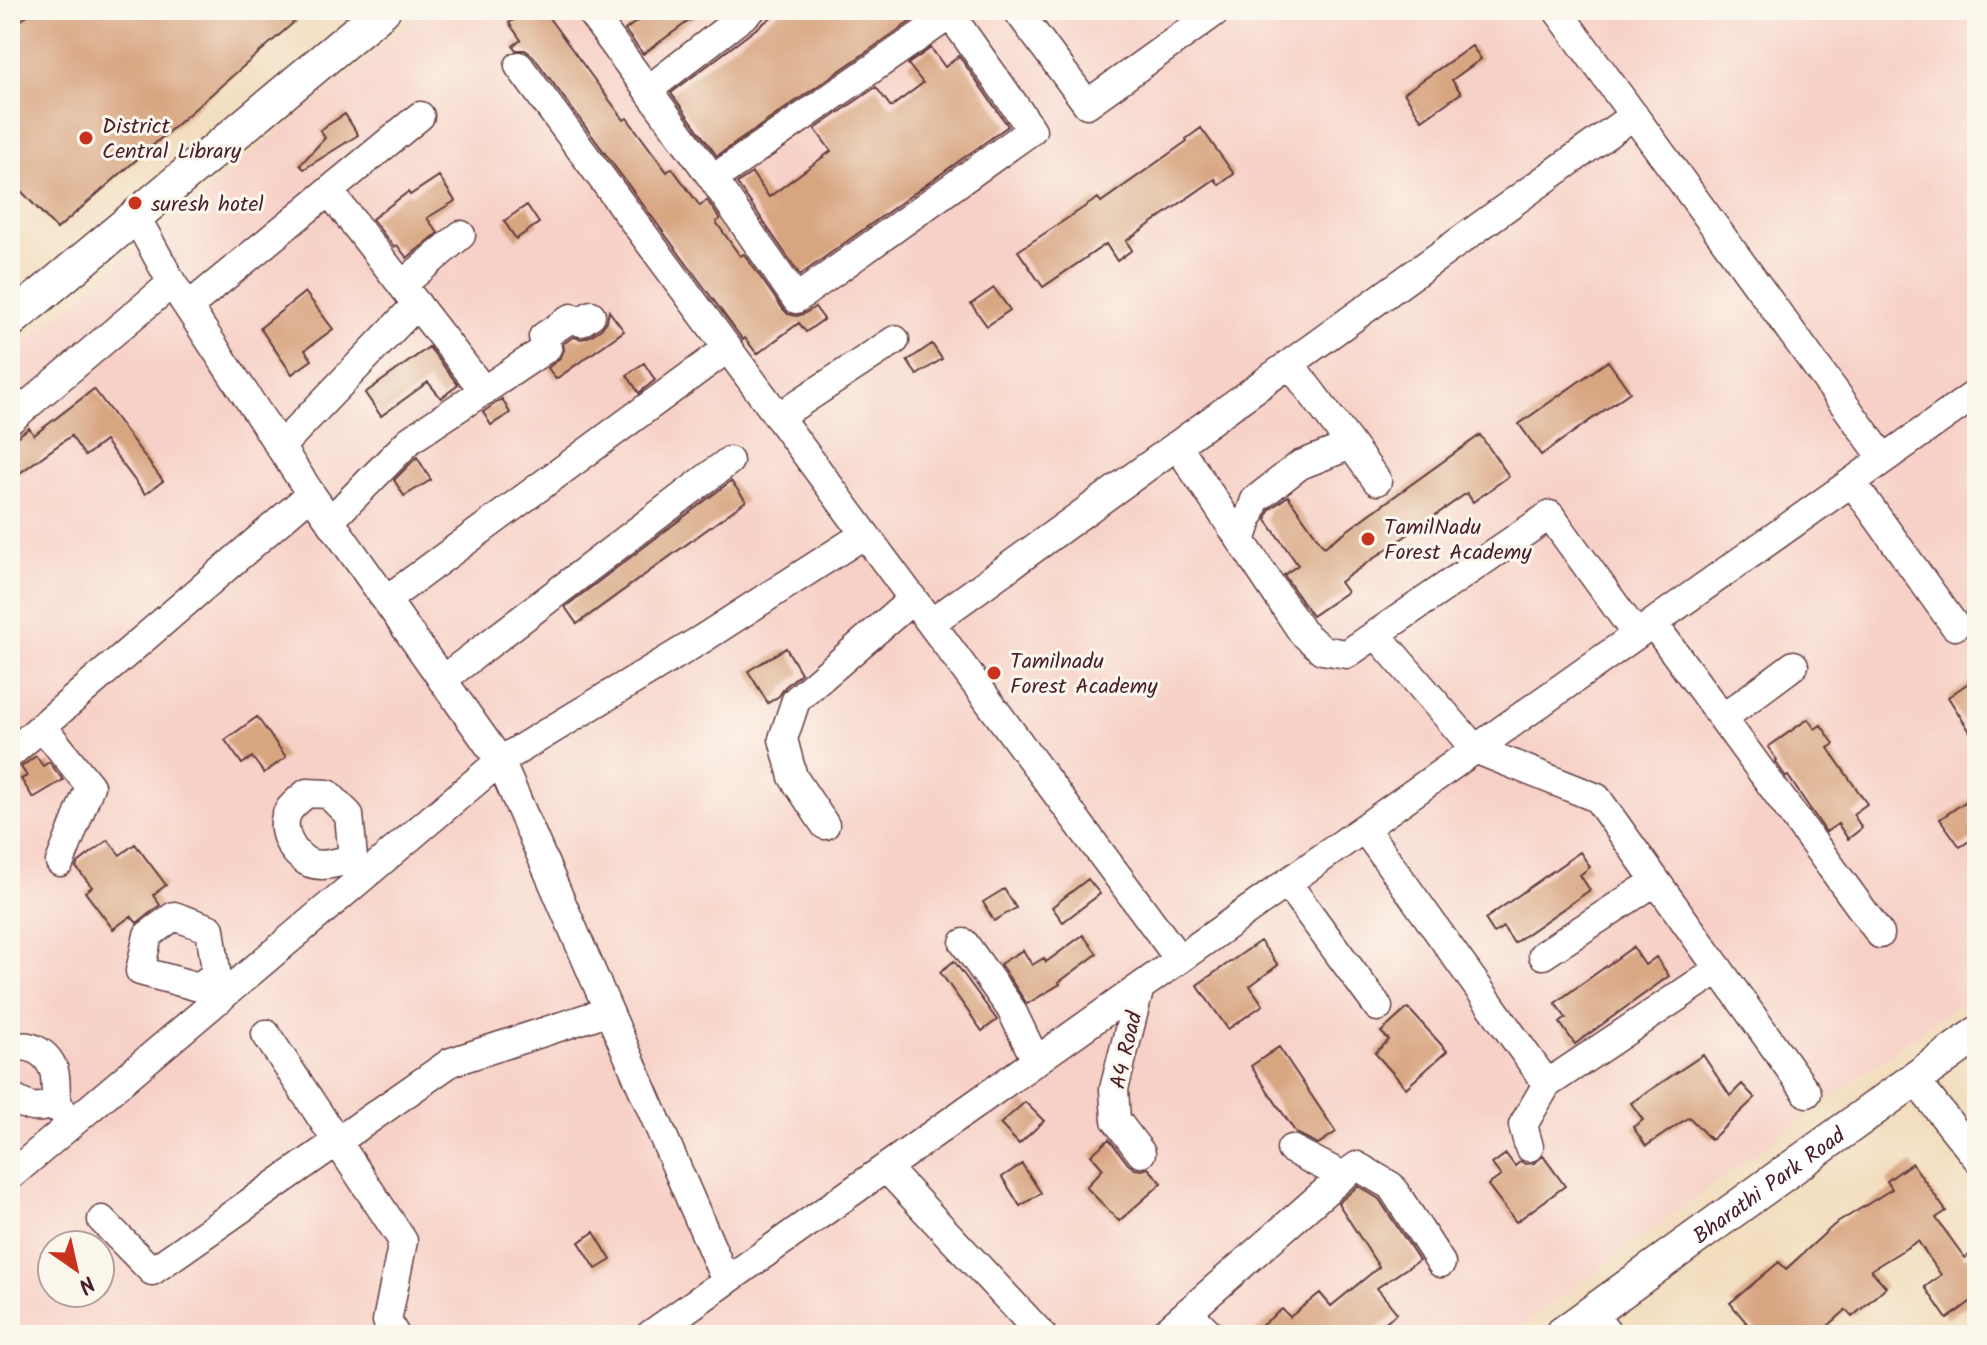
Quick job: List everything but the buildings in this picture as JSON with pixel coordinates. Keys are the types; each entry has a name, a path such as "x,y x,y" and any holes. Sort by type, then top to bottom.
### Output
{"main road":[{"path":"10,321 383,10"},
{"name":"Bharathi Park Road","path":"1561,1335 1600,1324 1914,1079 1977,1034"}],"street":[{"path":"589,10 796,299 1032,130 954,12 713,179"},
{"path":"648,90 751,10"},
{"path":"1017,10 1087,104 1218,10"},
{"path":"1557,10 1884,459"},
{"path":"519,66 1179,959"},
{"path":"931,623 1634,115"},
{"path":"10,420 180,295 329,191 420,116"},
{"path":"329,191 484,391"},
{"path":"136,217 180,295 311,494 500,761 726,1281"},
{"path":"280,447 461,235"},
{"path":"330,521 410,440 547,348 543,337 571,318 581,322 591,315"},
{"path":"778,417 895,340"},
{"path":"386,600 728,348"},
{"path":"1290,364 1377,481"},
{"path":"650,1335 1977,393"},
{"path":"1177,445 1302,632 1322,650 1347,654 1550,515 1723,718 1880,934"},
{"path":"1241,541 1255,500 1300,465 1351,445"},
{"path":"442,680 729,461"},
{"path":"1852,482 1955,626"},
{"path":"10,754 311,494"},
{"path":"10,1176 64,1114 357,869 500,761 702,639 865,534"},
{"path":"825,825 793,777 783,739 796,700 913,599"},
{"path":"1376,634 1475,749 1597,798 1807,1093"},
{"path":"1723,718 1794,665"},
{"path":"42,726 90,786 60,862"},
{"path":"1364,828 1547,1084"},
{"path":"1543,955 1656,881"},
{"path":"1287,883 1378,1007"},
{"path":"964,943 1011,1009 1036,1061"},
{"path":"1529,1147 1523,1125 1547,1084 1719,969"},
{"name":"A4 Road","path":"1140,987 1114,1089 1116,1120 1141,1153"},
{"path":"102,1220 152,1271 451,1062 608,1011"},
{"path":"266,1034 403,1241 387,1321 395,1335"},
{"path":"10,1051 18,1046 33,1047 49,1060 64,1114"},
{"path":"1914,1079 1977,1158"},
{"path":"10,1097 27,1106 64,1114"},
{"path":"1291,1149 1343,1176"},
{"path":"1162,1335 1357,1166 1391,1186 1441,1263"},
{"path":"886,1168 1042,1335"},
{"path":"1188,1312 1211,1335"}],"shaded area":[{"name":"Tamilnadu Forest Academy","path":"424,10 1977,10 1977,990 1510,1335 10,1335 10,356"}],"place":[{"name":"District Central Library","path":"86,138"},
{"name":"suresh hotel","path":"135,203"},
{"name":"TamilNadu Forest Academy","path":"1368,539"},
{"name":"Tamilnadu Forest Academy","path":"994,673"}]}
